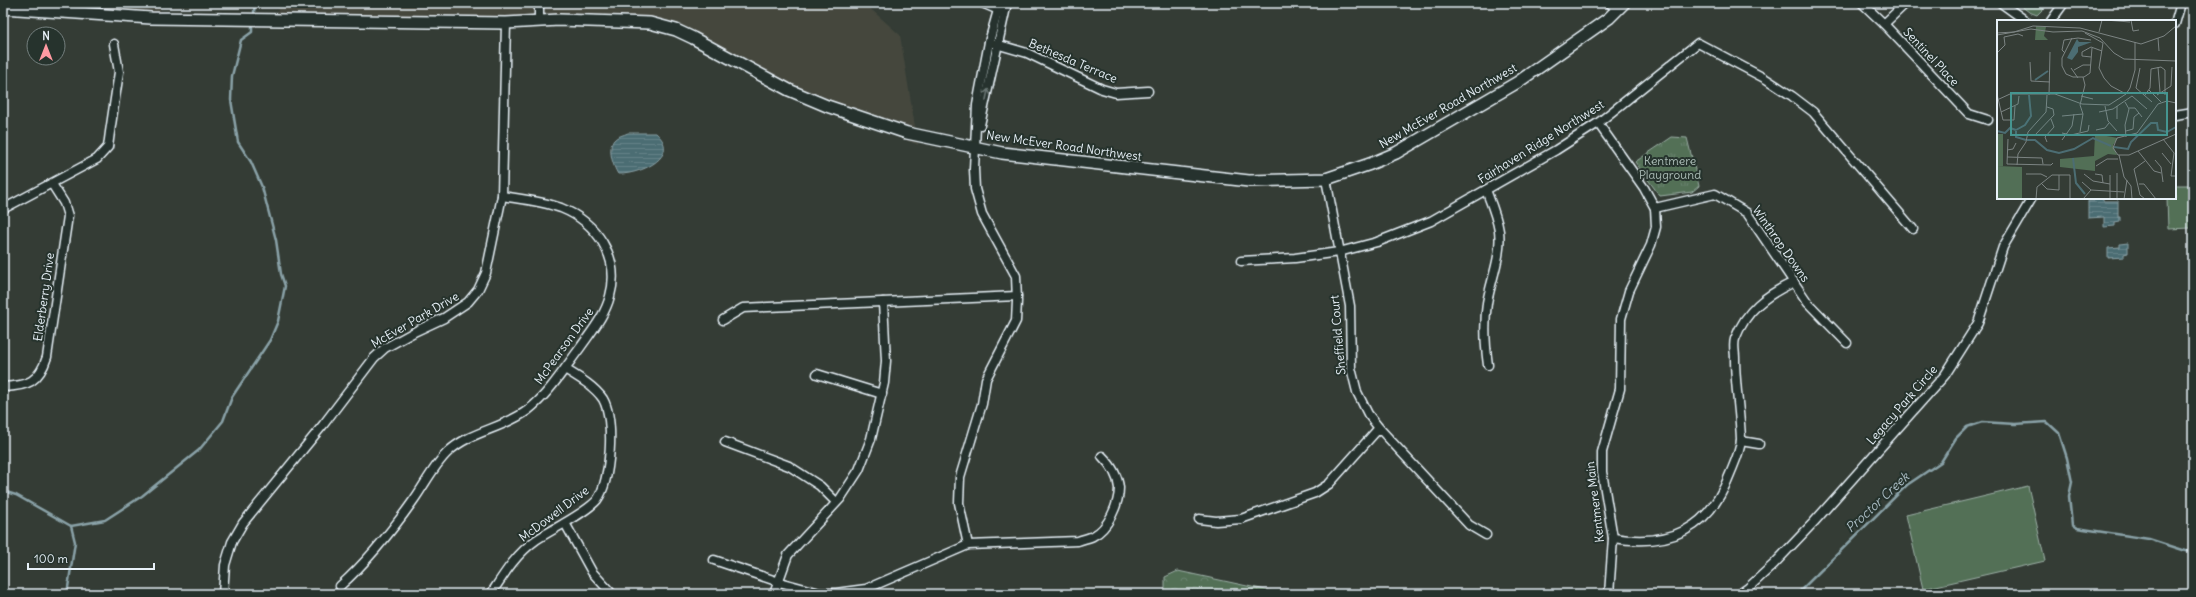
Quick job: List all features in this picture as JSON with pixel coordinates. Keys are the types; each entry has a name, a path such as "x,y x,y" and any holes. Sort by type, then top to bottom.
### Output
{"street":[{"path":"539,3 539,22"},
{"path":"982,3 1001,8"},
{"path":"968,545 960,503 960,477 982,404 986,379 1016,321 1016,276 982,214 975,189 974,169 975,147 993,43 1001,8 1007,3"},
{"name":"Sentinel Place","path":"1862,3 1884,24 1969,114 1988,120"},
{"path":"1884,24 1906,3"},
{"path":"2001,3 2025,20"},
{"path":"2052,20 2064,3"},
{"path":"2176,20 2181,3"},
{"name":"New McEver Road Northwest","path":"3,8 151,18 506,24 612,21 650,24 676,30 789,90 827,106 907,133 1002,153 1250,181 1326,179 1370,164 1396,153 1518,82 1609,18 1617,5"},
{"name":"McEver Park Drive","path":"223,594 225,566 232,542 243,524 323,425 369,363 385,348 444,318 468,302 478,290 486,273 502,196 506,24"},
{"name":"Bethesda Terrace","path":"993,43 1027,54 1102,89 1116,93 1148,91"},
{"name":"Fairhaven Ridge Northwest","path":"1241,261 1294,258 1339,252 1377,242 1412,229 1486,190 1598,123 1698,43 1766,79 1792,96 1812,112 1913,229"},
{"path":"3,209 97,159 108,147 119,72 114,44"},
{"path":"2176,115 2193,112"},
{"name":"Kentmere Main","path":"1598,123 1644,188 1655,208 1656,227 1651,245 1630,291 1621,319 1620,389 1602,452 1602,472 1613,538 1609,594"},
{"name":"Sheffield Court","path":"1326,179 1350,306 1351,368 1357,392 1368,414 1379,428 1468,525 1486,535"},
{"name":"Elderberry Drive","path":"3,387 22,386 36,379 44,367 47,357 68,216 64,203 52,184"},
{"path":"1486,190 1495,212 1499,232 1499,257 1487,303 1485,322 1485,340 1488,364"},
{"name":"Winthrop Downs","path":"1655,208 1714,194 1747,213 1808,303 1847,343"},
{"name":"McPearson Drive","path":"340,586 381,544 447,453 468,438 512,420 528,410 565,369 598,322 606,307 613,283 610,257 597,234 588,224 575,214 560,207 502,196"},
{"name":"Legacy Park Circle","path":"1739,594 1748,588 1774,564 1814,522 1945,375 1978,323 2004,247 2031,199"},
{"path":"1613,538 1656,540 1680,534 1699,523 1710,512 1726,486 1741,441 1734,341 1743,321 1753,308 1768,296 1794,282"},
{"path":"722,320 743,308 1017,296"},
{"path":"774,594 788,555 836,502 859,470 871,439 882,394 886,361 883,302"},
{"name":"McDowell Drive","path":"491,594 509,565 535,541 565,523 596,500 606,483 609,465 609,424 606,406 598,393 565,369"},
{"path":"817,374 882,394"},
{"path":"1199,519 1216,521 1241,519 1315,493 1329,484 1379,428"},
{"path":"1741,441 1759,444"},
{"path":"725,442 789,466 820,486 836,502"},
{"path":"714,560 779,582 820,593 836,593 866,589 968,545 1078,541 1095,536 1108,521 1115,508 1119,488 1111,464 1102,456"},
{"path":"565,523 592,572 612,594"}],"shaded area":[{"path":"3,3 160,3 160,14"},
{"path":"279,3 864,3 900,35 918,145 824,107 670,31 626,20 277,17"}],"green space":[{"path":"2017,3 2049,3 2037,15 2029,12"},
{"name":"Kentmere Playground","path":"1672,137 1687,138 1699,186 1692,192 1660,196 1635,162"},
{"path":"2176,185 2189,185 2191,228 2168,229 2167,199 2176,199"},
{"path":"2028,486 2045,561 1923,589 1906,515"},
{"path":"1178,571 1284,594 1165,594 1165,577"}],"water":[{"path":"628,133 656,133 663,142 664,150 661,157 655,163 646,168 626,174 618,174 614,166 611,152 612,143 617,138"},
{"path":"2094,199 2103,199 2103,201 2118,201 2118,217 2120,217 2120,222 2115,223 2115,226 2104,227 2104,217 2088,218 2088,201 2094,201"},
{"path":"2128,243 2128,253 2124,254 2124,257 2108,258 2108,248 2120,247 2120,244"}],"waterway":[{"path":"254,12 255,3"},
{"path":"71,526 105,520 142,496 199,450 223,421 232,397 270,340 278,321 285,286 281,274 276,240 262,187 251,162 238,142 231,100 232,76 241,40 252,32 252,27"},
{"name":"Proctor Creek","path":"1797,594 1907,485 1941,462 1956,438 1967,427 1982,422 2015,424 2047,422 2059,433 2067,458 2072,482 2069,496 2072,525 2077,528 2149,539 2193,552"},
{"name":"Proctor Creek","path":"3,491 16,495 71,526"},
{"name":"Proctor Creek","path":"67,594 75,542 71,526"}]}
